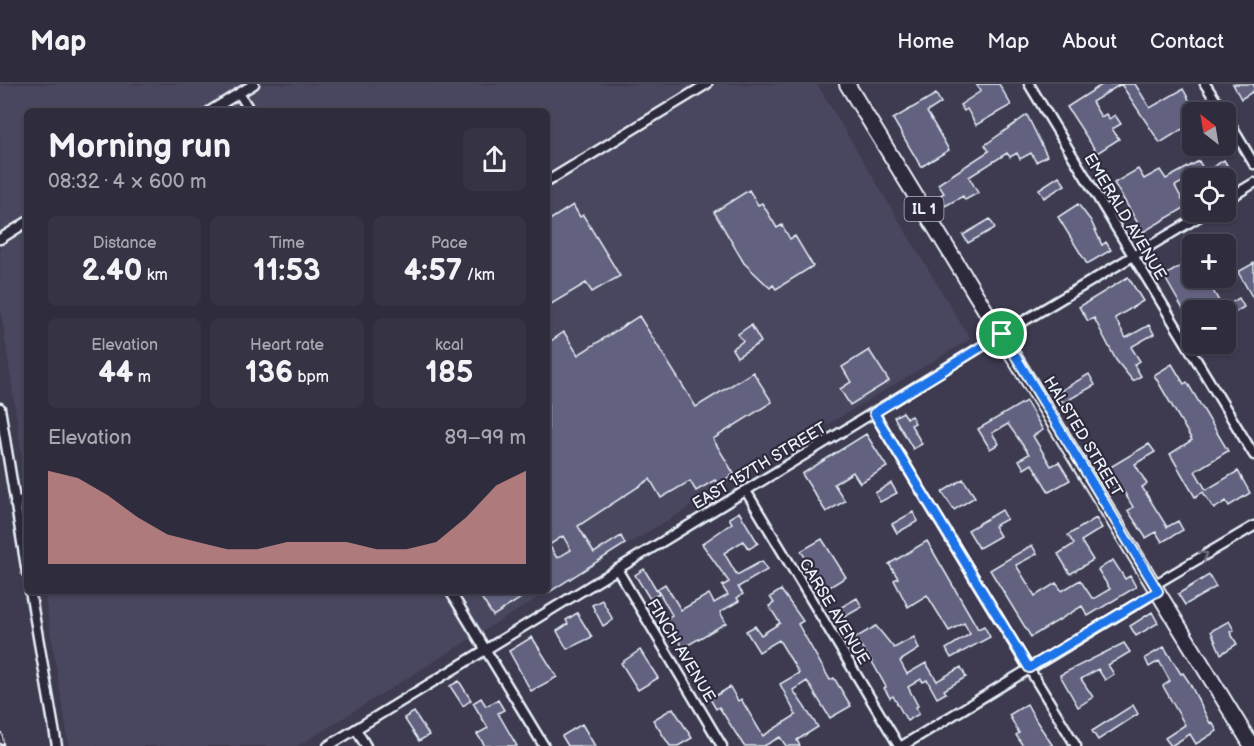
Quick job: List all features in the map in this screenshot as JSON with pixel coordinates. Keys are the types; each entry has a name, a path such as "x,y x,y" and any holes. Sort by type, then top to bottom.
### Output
{"main road":[{"name":"HALSTED STREET","path":"847,84 1252,746"}],"street":[{"path":"215,108 255,84"},
{"path":"550,180 707,84"},
{"name":"EMERALD AVENUE","path":"1029,84 1254,455"},
{"path":"1206,84 1217,102"},
{"path":"239,93 248,108"},
{"path":"1236,134 1254,164"},
{"path":"1236,194 1254,183"},
{"name":"EAST 157TH STREET","path":"328,746 1002,334 1190,222"},
{"path":"0,239 24,224"},
{"path":"0,408 24,556"},
{"path":"874,413 1076,746"},
{"name":"CARSE AVENUE","path":"746,491 900,746"},
{"path":"15,504 24,499"},
{"path":"900,746 1029,668 1254,526"},
{"name":"FINCH AVENUE","path":"616,569 722,746"},
{"path":"31,594 57,746"},
{"path":"452,594 544,746"},
{"path":"356,729 366,746"}],"shaded area":[{"path":"0,84 817,84 970,339 550,591 550,108 24,108 24,468 0,303"},
{"path":"44,594 544,594 298,746 69,746"}],"building":[{"path":"976,84 999,84 1011,105 976,125 967,109 964,111 960,105 981,91"},
{"path":"1103,84 1121,84 1092,102 1101,117 1106,114 1109,119 1115,115 1121,124 1112,129 1119,139 1097,153 1067,107"},
{"path":"1121,84 1135,84 1150,108 1183,89 1190,102 1182,102 1182,129 1160,143"},
{"path":"1233,84 1254,84 1254,91 1241,99"},
{"path":"936,94 941,103 927,112 949,150 921,167 893,119"},
{"path":"1027,115 1047,156 1036,162 1031,153 1020,159 1017,153 1010,157 1007,153 969,177 978,193 965,200 963,196 945,206 939,196 944,193 938,184 989,151 985,145"},
{"path":"1224,160 1229,168 1211,168"},
{"path":"1199,161 1203,168 1186,168"},
{"path":"1138,169 1144,179 1160,170 1166,179 1182,170 1182,182 1175,186 1182,199 1182,209 1143,232 1114,183"},
{"path":"1059,176 1065,185 1044,198 1039,189"},
{"path":"749,190 758,205 762,203 777,228 782,225 790,239 795,236 813,266 776,289 773,285 770,288 744,263 714,212"},
{"path":"1078,204 1091,221 1102,245 1106,242 1111,250 1087,264 1058,217"},
{"path":"573,205 580,217 583,215 620,276 592,292 586,283 550,305 550,220"},
{"path":"990,219 995,228 968,243 963,235"},
{"path":"1254,263 1254,300 1238,272"},
{"path":"1182,265 1182,288 1212,288 1218,300 1182,300 1182,308 1164,276"},
{"path":"1128,277 1143,301 1115,318 1126,338 1149,325 1154,334 1131,347 1140,361 1134,365 1141,376 1133,381 1116,360 1094,318 1088,321 1079,307"},
{"path":"1239,298 1244,307 1236,312 1236,300"},
{"path":"639,316 696,407 753,372 772,402 713,439 734,474 718,484 715,480 696,491 690,481 661,498 650,479 578,526 594,553 621,536 625,544 550,592 550,547 557,558 571,550 563,536 550,544 550,342 564,332 578,355"},
{"path":"751,325 761,342 737,357 732,349 743,341 738,334"},
{"path":"869,350 889,381 850,405 840,389 851,382 842,367"},
{"path":"1172,364 1184,384 1187,382 1228,451 1195,471 1206,490 1238,471 1250,493 1229,506 1226,501 1214,509 1203,492 1195,497 1170,454 1192,440 1154,375"},
{"path":"1089,374 1095,385 1063,403 1057,393"},
{"path":"1026,401 1043,430 1033,436 1051,466 1059,462 1070,480 1049,492 1032,464 1024,469 1019,460 1029,454 1008,424 992,433 999,444 990,449 978,429"},
{"path":"903,412 907,418 911,416 915,423 911,425 922,444 913,449 894,417"},
{"path":"866,434 887,467 860,483 853,472 834,484 845,501 826,512 802,474"},
{"path":"1149,444 1155,452 1135,464 1147,484 1142,487 1167,527 1178,521 1183,530 1162,542 1156,532 1146,538 1128,511 1133,507 1121,487 1115,490 1110,481 1113,479 1107,469"},
{"path":"963,479 975,497 954,510 942,492"},
{"path":"891,483 897,493 880,502 875,493"},
{"path":"1002,510 1007,519 994,526 1000,536 979,548 968,530"},
{"path":"739,512 758,543 749,549 743,541 724,553 737,575 762,561 767,570 738,587 743,594 737,598 739,601 720,612 726,623 683,648 666,619 672,615 657,589 665,584 681,610 709,594 714,603 728,595 722,586 729,582 702,544 732,523 729,518"},
{"path":"913,512 918,521 897,533 892,524"},
{"path":"1096,518 1102,528 1081,541 1093,560 1070,574 1058,554 1074,544 1068,535"},
{"path":"822,539 846,577 825,590 801,551"},
{"path":"927,541 978,629 984,626 990,637 951,658 946,649 970,634 964,623 949,631 927,595 908,607 894,580 898,578 889,564"},
{"path":"1032,545 1037,554 1016,565 1035,596 1056,583 1062,591 1080,580 1092,598 1095,598 1110,589 1098,570 1113,560 1125,579 1130,576 1136,587 1088,616 1082,606 1031,637 990,570"},
{"path":"644,569 659,594 650,599 635,575"},
{"path":"1209,575 1216,587 1185,605 1178,594"},
{"path":"781,590 803,621 798,624 830,680 834,678 851,706 830,718 807,681 793,690 818,727 797,740 800,746 786,746 780,737 764,746 744,746 719,707 716,709 710,699 730,687 738,701 741,699 763,736 796,715 780,684 799,673 779,640 759,652 746,631 755,626 761,635 780,623 769,606 774,603 770,597"},
{"path":"479,594 527,594 493,616"},
{"path":"857,598 862,607 841,619 836,610"},
{"path":"602,600 613,620 603,626 592,605"},
{"path":"1152,612 1158,623 1136,636 1130,626"},
{"path":"577,613 592,637 567,649 557,631 568,624 566,620"},
{"path":"1229,621 1234,630 1230,632 1237,644 1221,654 1211,631"},
{"path":"876,626 894,648 914,637 919,649 900,661 907,674 926,663 937,681 961,667 966,677 944,690 946,693 937,698 927,680 923,682 921,679 908,687 918,706 916,707 919,714 907,721 893,696 890,698 871,660 855,638"},
{"path":"532,637 557,677 531,691 509,651"},
{"path":"1124,643 1130,652 1108,665 1114,674 1105,680 1098,669 1081,679 1093,697 1078,707 1060,675"},
{"path":"1164,647 1181,674 1183,673 1189,682 1210,723 1212,722 1217,731 1196,744 1190,734 1171,746 1165,738 1185,725 1163,686 1170,681 1159,661 1149,667 1145,658"},
{"path":"640,650 658,678 638,690 621,663"},
{"path":"459,681 471,700 463,706 450,686"},
{"path":"481,698 486,706 498,700 504,710 498,713 517,746 485,746 477,734 488,728 473,703"},
{"path":"1027,704 1053,746 1023,746 1016,735 1019,733 1009,715"},
{"path":"1133,705 1138,714 1098,740 1092,731"},
{"path":"673,708 692,738 678,746 670,746 653,720"},
{"path":"414,712 429,735 419,741 404,718"},
{"path":"582,724 595,746 568,746 562,736"}],"railway":[{"path":"0,734 2,746"}],"route":[{"path":"1002,334 1158,591 1029,668 874,413 1002,334"}]}
